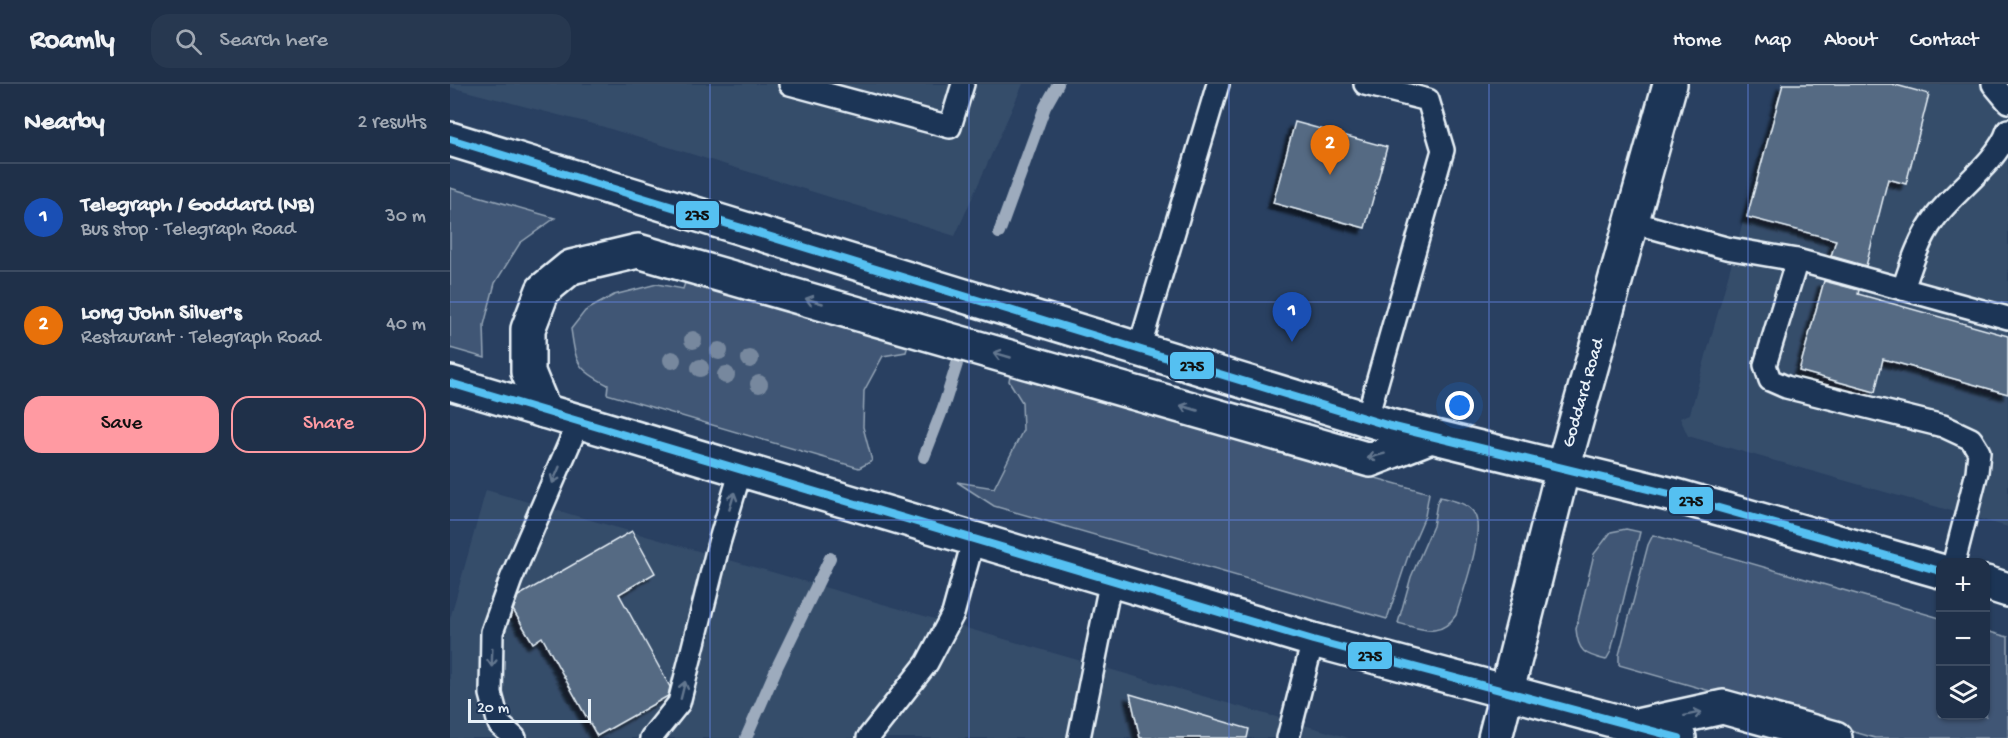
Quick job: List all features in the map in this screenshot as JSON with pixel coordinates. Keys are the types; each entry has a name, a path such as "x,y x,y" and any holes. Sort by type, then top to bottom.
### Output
{"main road":[{"name":"Goddard Road","path":"1495,738 1563,468 1670,84"},
{"path":"450,139 1390,426 1673,495 1936,570"},
{"path":"544,411 528,372 528,329 543,290 571,267 638,251 1370,460 1431,436"},
{"path":"450,383 1313,640 1677,738"},
{"path":"1990,584 2008,590"},
{"path":"1636,726 1724,707 1835,738"}],"lane":[{"path":"790,84 950,127 963,84"},
{"path":"1139,349 1218,84"},
{"path":"1365,84 1428,100 1443,150 1367,418"},
{"path":"1993,84 2008,102"},
{"path":"1903,289 1915,254 1935,217 1967,185 2005,140 2008,130"},
{"path":"1632,222 1726,248 1797,260 2008,318"},
{"path":"1797,260 1765,365 1770,380 1786,387 1943,426 1971,439 1979,452 1977,472 1955,558"},
{"path":"515,738 499,724 490,694 492,632 511,579 579,421"},
{"path":"651,738 679,704 719,543 741,470"},
{"path":"868,738 927,663 953,615 974,538"},
{"path":"1078,738 1111,579"},
{"path":"1288,738 1313,640"}],"shaded area":[{"path":"450,84 1023,84 955,236 601,126 450,87"},
{"path":"1781,84 2008,84 2008,527 1688,436 1680,418 1690,414"},
{"path":"450,188 555,218 520,243 495,283 484,325 485,358 450,348"},
{"path":"686,280 909,342 906,352 883,356 864,391 863,427 872,461 859,468 607,394 608,385 589,374 579,364 571,329 585,311 614,295 657,284 683,289"},
{"path":"1010,375 1429,493 1425,516 1409,553 1387,619 994,506 957,482 994,488 1023,430 1022,402 1009,381"},
{"path":"486,490 1349,738 450,738 450,619"},
{"path":"1440,497 1459,502 1474,513 1477,534 1472,563 1456,615 1444,627 1430,630 1398,623 1411,577 1433,526"},
{"path":"1626,529 1640,532 1611,651 1606,660 1588,654 1581,648 1576,629 1594,554 1611,532"},
{"path":"1653,535 1936,617 1936,720 1990,720 1990,632 2008,637 2008,738 1875,738 1619,665 1619,655 1648,545"}],"building":[{"path":"1783,84 1892,84 1929,94 1906,184 1888,179 1866,266 1831,256 1836,240 1747,217"},
{"path":"1295,122 1387,147 1365,228 1273,203"},
{"path":"1824,281 1859,290 1858,294 2008,336 2008,394 1883,359 1875,392 1799,371"},
{"path":"632,531 655,573 619,594 670,687 668,696 597,736 542,637 533,643 513,610 518,596"},
{"path":"1130,694 1249,729 1247,738 1140,738"}],"waterway":[{"path":"999,233 1045,107 1058,84"},
{"path":"924,457 957,364"},
{"path":"746,738 777,667 830,558"}],"transit line":[{"name":"275","path":"450,139 1390,426 1673,495 1936,570"},
{"name":"275","path":"450,383 1313,640 1679,738"}],"place":[{"name":"Long John Silver's","path":"1330,175"},
{"name":"Telegraph / Goddard (NB)","path":"1292,342"}]}
